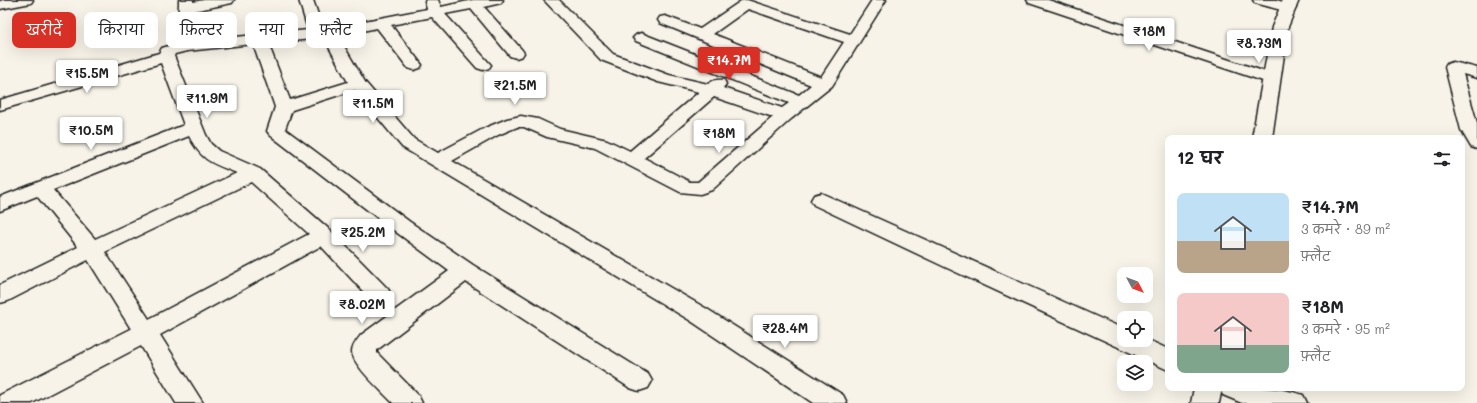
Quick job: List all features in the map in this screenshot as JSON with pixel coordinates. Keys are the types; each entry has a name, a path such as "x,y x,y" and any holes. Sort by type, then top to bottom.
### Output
{"main road":[{"path":"1263,135 1280,27 1290,4"},
{"path":"1205,403 1207,391"}],"street":[{"path":"0,5 26,0"},
{"path":"186,4 228,0"},
{"path":"306,0 312,12"},
{"path":"366,26 381,23 434,6 474,4 496,0"},
{"path":"551,0 606,57 664,79 710,90 785,115"},
{"path":"437,161 506,125 524,121 533,123 558,135 588,140 601,144 687,188 700,188 705,186 785,115 826,82 879,0"},
{"path":"1034,0 1272,79"},
{"path":"1260,0 1290,4"},
{"path":"474,4 516,53"},
{"path":"701,35 746,4 853,40"},
{"path":"434,6 483,65"},
{"path":"665,20 820,83 826,82"},
{"path":"381,23 414,65"},
{"path":"641,38 801,102"},
{"path":"0,105 166,56 168,51 179,48"},
{"path":"262,48 284,107 276,130 402,227 465,271 639,381"},
{"path":"333,48 358,84 408,143 711,323 834,403"},
{"path":"166,56 194,127 207,151 252,173 322,235 380,295"},
{"path":"1475,135 1454,67 1477,73"},
{"path":"631,160 730,74"},
{"path":"284,107 358,84"},
{"path":"0,204 194,127"},
{"path":"0,295 92,249 252,173"},
{"path":"41,188 92,249 190,403"},
{"path":"821,200 960,266 1165,359"},
{"path":"8,403 146,332 322,235"},
{"path":"409,403 368,360 363,353 364,348 369,342 465,271"},
{"path":"1240,391 1262,400 1294,403"}]}
